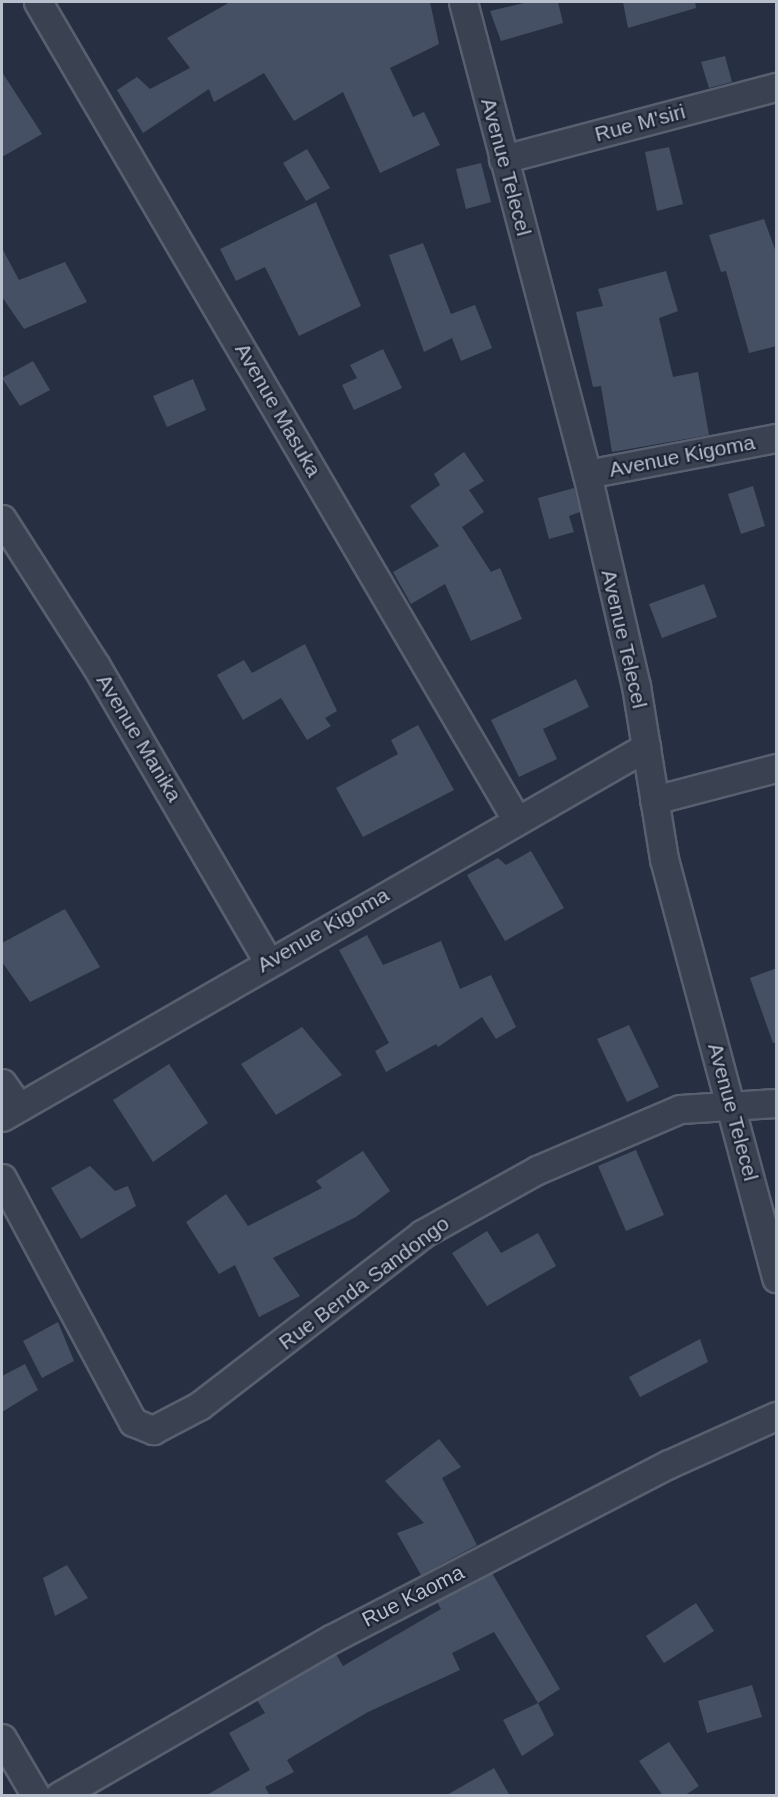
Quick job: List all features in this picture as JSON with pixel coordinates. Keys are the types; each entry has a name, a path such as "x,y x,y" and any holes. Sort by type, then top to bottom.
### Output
{"street":[{"name":"Avenue Masuka","path":"38,2 516,819"},
{"name":"Avenue Telecel","path":"463,2 587,474 646,747 664,859 777,1278"},
{"name":"Rue M'siri","path":"503,159 777,87"},
{"name":"Avenue Kigoma","path":"587,474 777,438"},
{"name":"Avenue Manika","path":"2,519 102,676 268,962"},
{"name":"Avenue Kigoma","path":"10,1112 516,819 646,747"},
{"path":"654,800 777,768"},
{"path":"2,1083 10,1112"},
{"name":"Rue Benda Sandongo","path":"2,1178 133,1422 153,1430 186,1416 422,1234 537,1170 680,1108 733,1108 777,1103"},
{"name":"Rue Kaoma","path":"59,1796 333,1638 669,1464 777,1416"},
{"path":"2,1738 36,1796"}],"building":[{"path":"230,2 430,2 439,44 390,68 413,117 424,112 440,145 380,173 343,92 294,121 264,73 214,102 209,89 143,133 117,90 137,77 150,89 190,68 167,38"},
{"path":"528,2 558,2 563,23 501,41 490,11"},
{"path":"623,2 695,2 696,8 628,28"},
{"path":"725,56 732,82 709,88 701,62"},
{"path":"2,72 42,134 2,157"},
{"path":"669,147 683,204 657,211 645,152"},
{"path":"307,149 330,188 306,201 283,163"},
{"path":"481,163 491,202 466,209 456,169"},
{"path":"316,202 361,306 299,336 265,267 236,281 220,249"},
{"path":"764,219 777,255 777,346 749,353 726,271 721,272 709,235"},
{"path":"423,243 451,314 475,305 492,348 461,361 452,338 424,352 389,255"},
{"path":"2,248 19,280 65,262 87,302 24,329 2,297"},
{"path":"666,271 678,311 659,318 673,377 698,372 709,435 612,452 601,386 593,387 576,312 603,306 598,289"},
{"path":"383,349 402,388 354,410 342,385 357,378 350,365"},
{"path":"33,361 50,390 20,406 2,378"},
{"path":"193,379 206,410 167,427 153,396"},
{"path":"464,452 484,481 469,490 484,512 462,527 491,572 500,568 522,619 471,641 445,584 411,604 393,572 439,546 410,506 440,485 434,474"},
{"path":"753,486 765,526 741,534 728,494"},
{"path":"574,488 580,512 569,516 574,532 549,539 538,498"},
{"path":"704,584 717,617 662,638 649,604"},
{"path":"305,644 337,711 325,718 331,726 307,740 281,698 243,720 217,675 244,660 252,673"},
{"path":"576,679 589,707 543,729 557,759 519,777 491,720"},
{"path":"418,725 454,790 363,837 336,788 398,754 391,740"},
{"path":"531,851 564,908 505,941 467,875 498,858 506,865"},
{"path":"65,909 100,967 30,1002 2,962 2,943"},
{"path":"367,935 383,965 441,941 460,989 491,975 516,1027 496,1039 482,1017 438,1047 436,1044 386,1072 375,1051 389,1043 339,950"},
{"path":"777,968 777,1042 773,1043 750,978"},
{"path":"629,1025 659,1087 627,1102 597,1039"},
{"path":"302,1027 342,1075 276,1115 241,1064"},
{"path":"169,1064 208,1123 153,1162 113,1100"},
{"path":"636,1150 664,1215 626,1231 598,1166"},
{"path":"363,1151 390,1191 356,1217 273,1258 300,1296 259,1317 235,1265 219,1274 186,1222 226,1194 248,1226 322,1188 316,1181"},
{"path":"90,1166 115,1191 128,1186 136,1206 81,1239 51,1188"},
{"path":"487,1231 501,1253 538,1233 556,1266 487,1306 452,1253"},
{"path":"58,1322 74,1361 42,1378 23,1341"},
{"path":"700,1339 708,1362 640,1397 629,1377"},
{"path":"25,1364 38,1390 2,1412 2,1376"},
{"path":"439,1439 461,1467 442,1478 477,1545 421,1575 397,1533 424,1523 385,1481"},
{"path":"67,1565 88,1598 55,1616 43,1578"},
{"path":"492,1573 560,1689 538,1703 494,1632 452,1653 460,1670 368,1712 287,1760 294,1772 265,1787 270,1796 205,1796 250,1770 229,1733 265,1713 257,1700 336,1654 343,1666 441,1609 437,1602"},
{"path":"696,1603 714,1631 664,1663 646,1636"},
{"path":"752,1685 762,1717 707,1733 698,1701"},
{"path":"538,1703 554,1735 522,1756 503,1720"},
{"path":"669,1742 699,1786 684,1796 663,1796 639,1761"},
{"path":"494,1768 510,1796 445,1796"}]}
